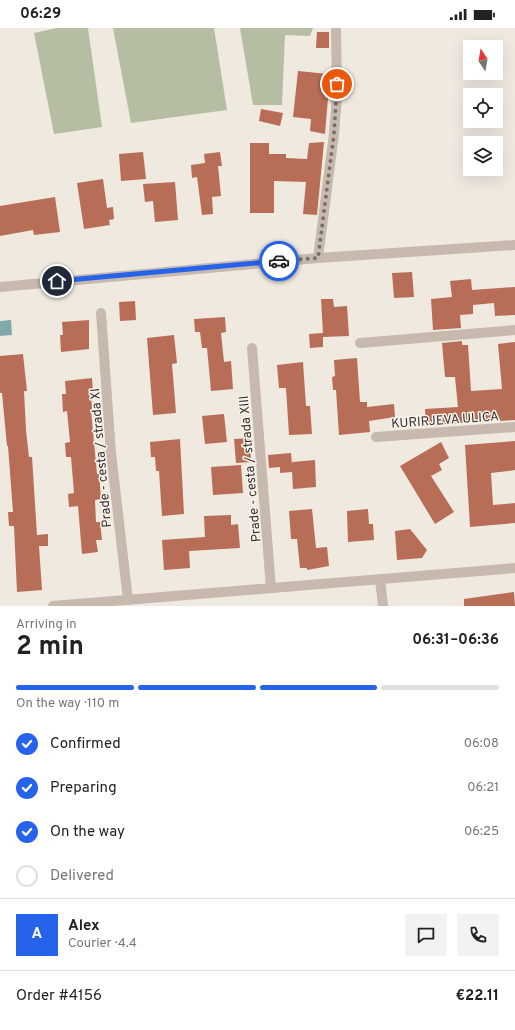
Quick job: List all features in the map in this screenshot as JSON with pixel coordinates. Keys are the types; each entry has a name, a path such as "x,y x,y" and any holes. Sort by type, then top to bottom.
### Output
{"street":[{"path":"318,258 334,134 337,96 336,28"},
{"path":"0,287 318,258 515,244"},
{"name":"Prade - cesta / strada XI","path":"101,312 111,453 128,600"},
{"path":"360,343 515,330"},
{"name":"Prade - cesta / strada XIII","path":"252,348 271,588"},
{"name":"KURIRJEVA ULICA","path":"376,437 515,427"},
{"path":"53,606 515,568"},
{"path":"380,579 384,606"}],"green space":[{"path":"57,28 88,28 102,127 54,134 34,33"},
{"path":"113,28 214,28 227,110 131,123"},
{"path":"240,28 313,28 310,36 285,35 282,105 253,105"}],"water":[{"path":"11,320 12,335 0,336 0,321"}],"building":[{"path":"317,32 329,32 329,48 316,48"},
{"path":"298,71 328,74 325,97 328,98 325,134 310,131 311,119 293,117"},
{"path":"261,109 283,113 280,126 259,121"},
{"path":"324,142 317,215 303,214 306,182 274,181 274,213 250,213 250,143 269,143 269,154 286,154 286,158 307,159 309,143"},
{"path":"143,152 146,179 121,181 119,154"},
{"path":"220,152 222,166 218,166 221,196 212,197 213,214 202,215 197,177 192,178 191,165 205,163 204,154"},
{"path":"103,179 107,208 113,207 114,219 109,220 110,225 84,229 77,183"},
{"path":"175,182 178,220 155,222 153,201 145,202 143,184"},
{"path":"55,197 60,232 34,235 33,230 0,236 0,206"},
{"path":"412,272 414,297 394,298 392,273"},
{"path":"471,279 472,290 515,287 515,315 495,316 494,303 473,305 473,314 460,315 461,328 433,330 431,299 452,297 450,281"},
{"path":"321,299 333,299 334,307 347,306 349,336 323,337 323,347 310,348 309,334 323,333"},
{"path":"135,301 136,320 120,321 119,302"},
{"path":"225,317 226,332 221,333 224,362 231,361 233,389 211,391 207,348 202,348 200,332 195,332 194,319"},
{"path":"89,320 89,349 61,352 60,335 63,335 62,322"},
{"path":"174,335 177,363 172,364 176,413 153,415 147,338"},
{"path":"462,341 462,345 468,345 471,391 502,389 498,344 515,342 515,420 500,421 500,419 426,426 425,409 458,407 455,377 445,377 442,343"},
{"path":"23,354 27,391 24,391 26,430 29,457 32,457 37,535 48,534 48,546 39,546 42,590 17,592 14,526 9,526 8,512 13,512 8,446 2,393 0,393 0,356"},
{"path":"357,358 360,402 367,402 367,407 394,404 395,417 369,421 370,432 339,435 336,390 333,390 332,377 335,376 334,360"},
{"path":"303,362 306,406 310,406 312,434 289,435 286,388 279,388 277,365"},
{"path":"92,378 93,393 91,393 91,410 101,499 95,500 96,522 100,522 102,540 96,540 98,552 82,554 78,506 69,507 68,494 74,493 71,457 66,457 65,443 70,442 67,411 63,412 62,394 66,394 65,381"},
{"path":"224,414 227,442 205,444 202,416"},
{"path":"250,438 251,462 236,463 234,439"},
{"path":"180,439 184,514 162,516 159,471 156,471 155,457 151,457 150,442"},
{"path":"515,441 515,470 491,473 493,505 515,503 515,523 470,527 465,445"},
{"path":"441,442 449,458 439,464 442,470 431,476 454,512 435,524 400,466"},
{"path":"291,453 292,465 292,462 315,460 316,487 293,489 292,472 280,473 280,467 269,468 268,455"},
{"path":"241,465 243,493 213,495 211,467"},
{"path":"312,509 316,548 327,547 329,566 307,570 307,568 300,568 297,539 291,539 289,511"},
{"path":"368,509 369,524 373,524 374,540 348,542 347,511"},
{"path":"231,515 231,525 238,524 240,548 189,551 190,568 164,570 162,540 205,537 204,516"},
{"path":"410,529 427,550 422,558 397,560 395,531"},
{"path":"514,592 515,606 464,606 464,599"}],"way so far":[{"path":"279,261 318,258 334,134 337,84"}],"route":[{"path":"57,281 279,261"}]}
